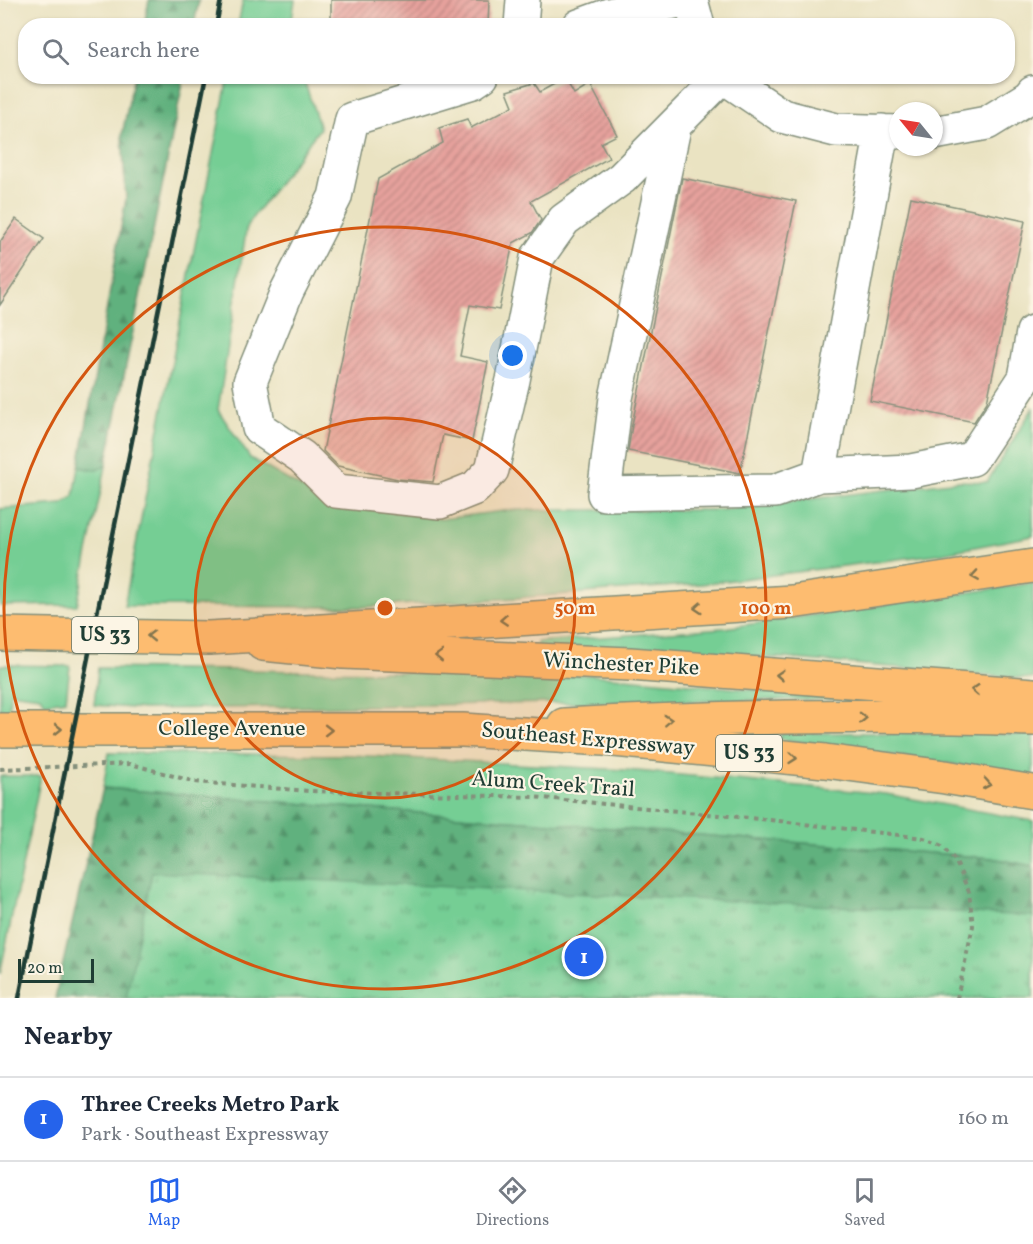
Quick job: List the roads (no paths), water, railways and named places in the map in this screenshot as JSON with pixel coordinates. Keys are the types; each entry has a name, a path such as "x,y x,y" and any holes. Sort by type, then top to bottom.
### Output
{"main road":[{"name":"US 33","path":"0,634 209,638 792,602 1033,566"},
{"name":"Winchester Pike","path":"209,638 343,652 630,664 1033,695"},
{"path":"463,730 679,719 958,717 1033,719"},
{"name":"College Avenue","path":"0,730 463,730"},
{"name":"Southeast Expressway","path":"463,730 604,739 825,761 945,777 1033,792"}],"lane":[{"path":"522,18 523,0"},
{"path":"601,18 684,0"},
{"path":"691,0 696,18"},
{"path":"466,84 352,119 335,198 287,291 250,382 259,428 302,458 336,491 440,502 475,488 492,470 513,380 537,258 564,220 622,178 715,84"},
{"path":"735,84 782,116 836,130 889,131"},
{"path":"943,131 987,123 1029,97 1033,92"},
{"path":"674,128 616,398 604,494 775,491 819,476 911,471 972,459 1025,378 1033,332"},
{"path":"819,476 889,136"}],"railway":[{"path":"218,18 221,0"},
{"path":"19,998 204,84"}],"place":[{"name":"Three Creeks Metro Park","path":"584,957"}]}
